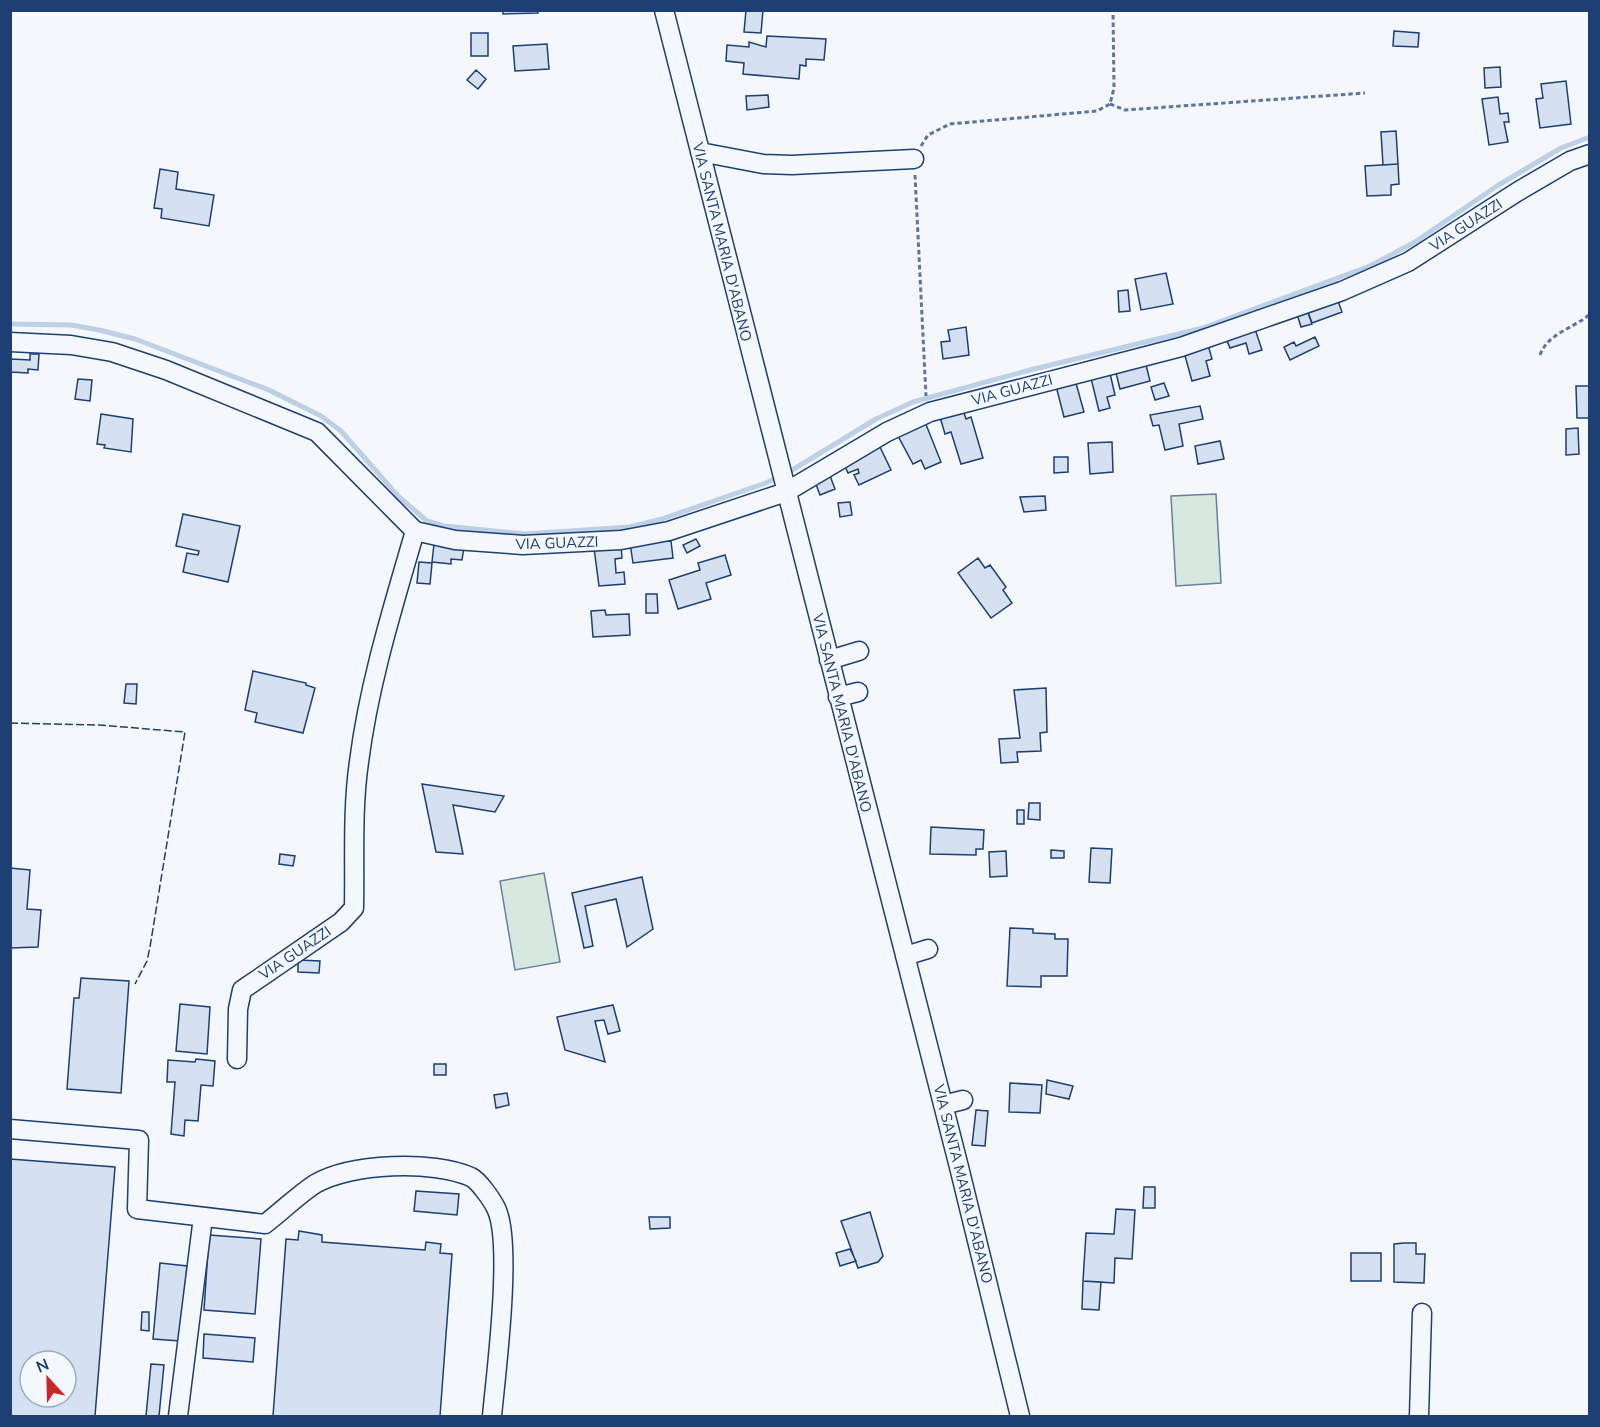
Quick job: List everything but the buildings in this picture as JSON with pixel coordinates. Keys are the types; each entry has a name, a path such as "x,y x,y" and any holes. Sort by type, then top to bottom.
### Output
{"street":[{"name":"VIA SANTA MARIA D'ABANO","path":"664,10 944,1105 1020,1416"},
{"name":"VIA SANTA MARIA D'ABANO","path":"700,152 763,164 792,165 914,159"},
{"name":"VIA GUAZZI","path":"237,1059 238,1010 242,990 341,922 354,908 353,844 358,763 372,684 415,531 455,540 523,545 621,540 669,531 785,489 887,432 930,412 1181,347 1373,278 1408,262 1570,161 1590,154"},
{"path":"10,342 70,345 112,352 166,370 317,432 415,531"},
{"path":"829,660 859,651"},
{"path":"838,697 858,692"},
{"path":"905,956 928,949"},
{"path":"944,1105 963,1100"},
{"path":"10,1129 139,1140 137,1209 266,1224 316,1184 357,1171 402,1165 431,1167 473,1178 496,1209 504,1239 492,1416"},
{"path":"178,1416 203,1217"},
{"path":"1419,1416 1422,1313"}],"path":[{"path":"924,388 914,159 928,135 950,124 1097,111 1110,104 1114,88 1113,10"},
{"path":"1110,104 1125,110 1365,93"},
{"path":"1540,355 1543,346 1556,334 1577,325 1590,314"}],"shaded area":[{"path":"1216,494 1221,583 1176,586 1171,496"},
{"path":"544,873 560,962 515,970 500,881"}],"waterway":[{"path":"10,324 71,325 135,339 269,390 321,416 341,431 398,496 427,521 444,526 525,534 630,527 662,519 766,483 794,469 876,419 913,402 1030,370 1203,328 1370,266 1415,242 1497,186 1561,148 1590,137"}],"fence":[{"path":"10,723 99,725 185,732 150,947 147,961 135,984"}]}
